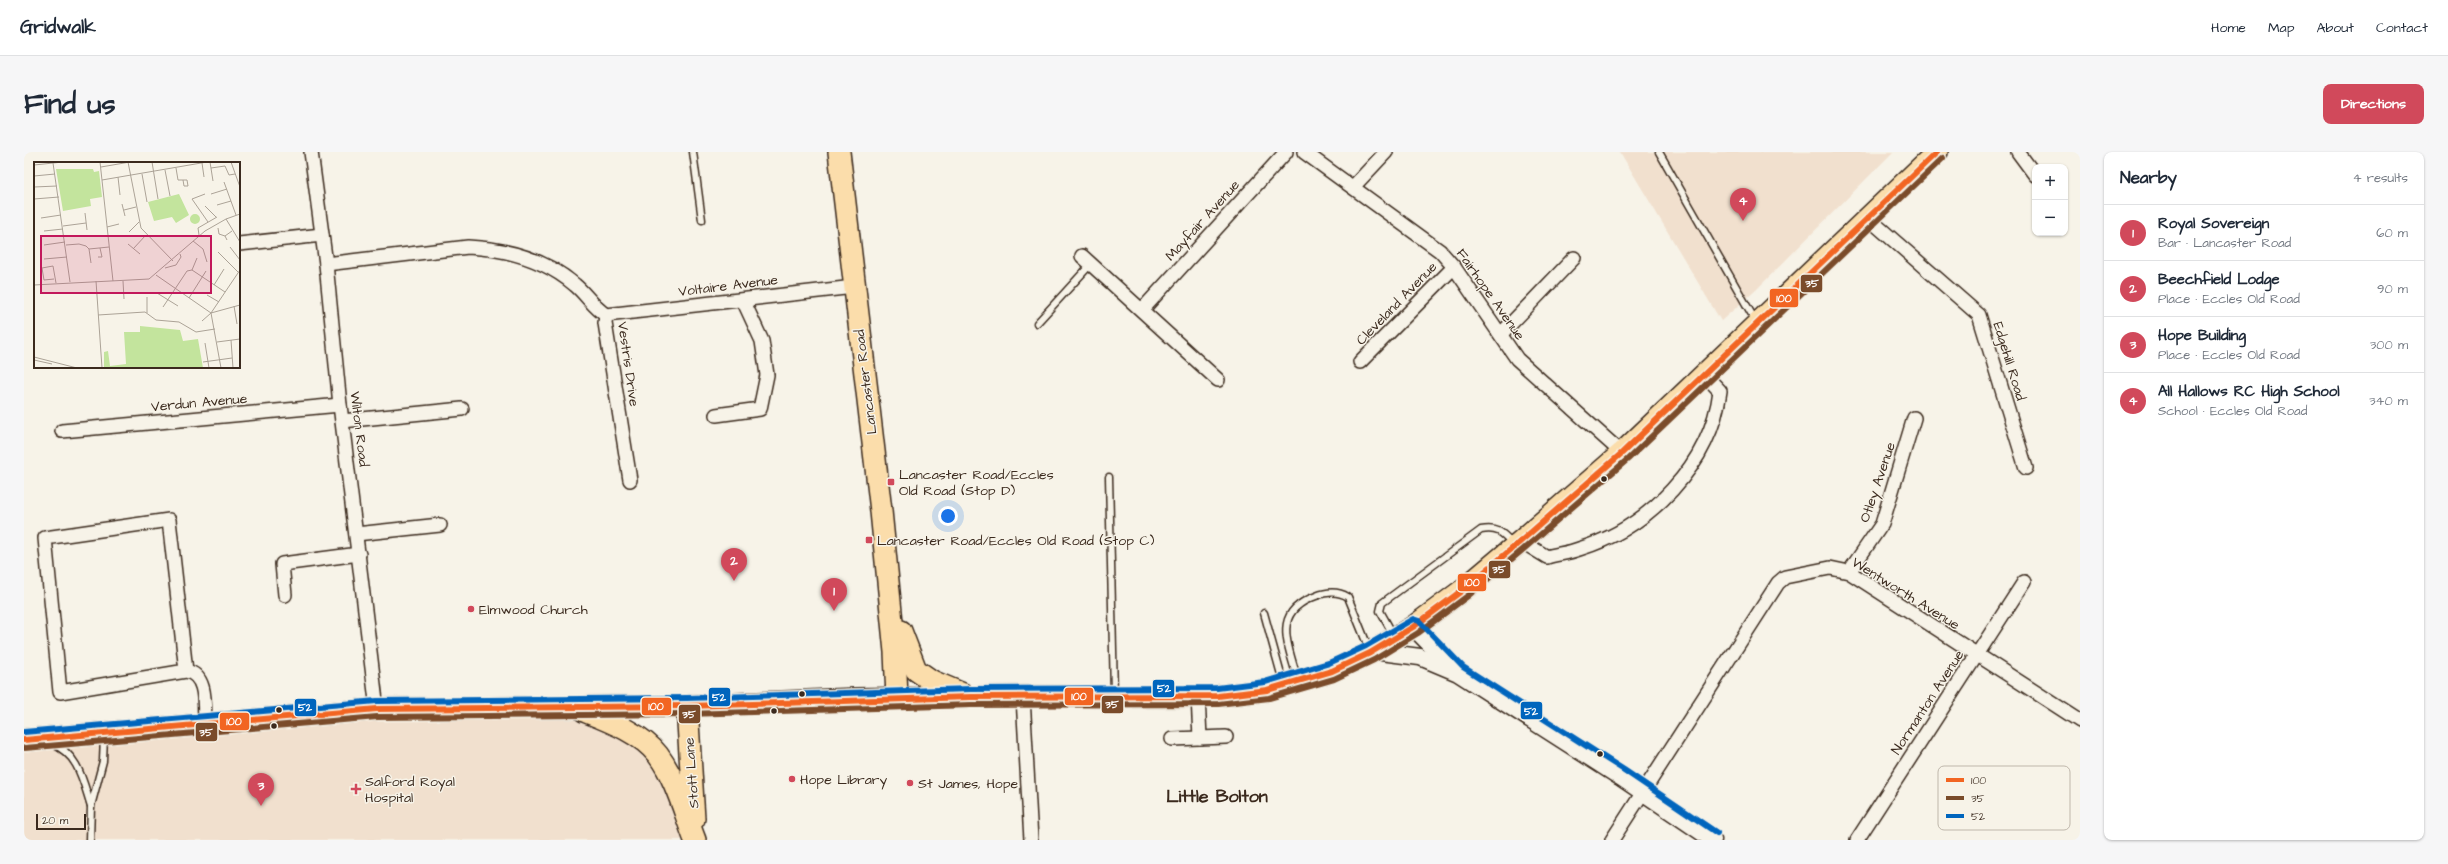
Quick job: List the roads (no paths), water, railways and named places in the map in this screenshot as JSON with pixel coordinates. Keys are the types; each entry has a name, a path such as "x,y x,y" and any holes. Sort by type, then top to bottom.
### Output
{"main road":[{"name":"Lancaster Road","path":"839,152 891,612 897,698"},
{"path":"30,739 377,709 688,706 897,698 1198,696 1267,690 1332,671 1372,652 1413,627 1464,589 1518,543 1622,453 1867,216 1936,152"},
{"name":"Lancaster Road","path":"891,612 905,639 916,670 932,682 971,697"},
{"name":"Stott Lane","path":"688,706 695,840"},
{"path":"575,708 617,724 658,754 674,787 695,840"}],"street":[{"name":"Wilton Road","path":"311,152 326,264 340,405 377,709"},
{"name":"Mayfair Avenue","path":"1142,310 1286,152"},
{"name":"Fairhope Avenue","path":"1304,152 1421,235 1440,251 1454,267 1518,358 1622,453"},
{"path":"1353,187 1386,152"},
{"path":"2018,152 2032,171"},
{"name":"Edgehill Road","path":"1867,216 1979,315 2026,468"},
{"path":"240,244 322,235"},
{"name":"Vestris Drive","path":"326,264 468,247 492,248 516,253 559,273 582,291 600,312 606,315 605,323 630,480"},
{"path":"1501,334 1574,258"},
{"path":"1087,260 1218,380"},
{"name":"Cleveland Avenue","path":"1360,362 1454,267"},
{"name":"Voltaire Avenue","path":"606,315 854,287"},
{"path":"716,415 760,409 767,375 762,341 743,300"},
{"path":"1518,543 1546,557 1580,549 1622,530 1657,504 1696,461 1718,410 1720,391 1704,374"},
{"name":"Verdun Avenue","path":"62,431 340,405"},
{"path":"342,421 462,409"},
{"name":"Otley Avenue","path":"1848,572 1882,524 1914,418"},
{"path":"186,671 169,520 45,538 60,692 186,671 194,672 201,681 205,724"},
{"path":"356,534 440,525"},
{"path":"285,595 282,564 359,554"},
{"name":"Wentworth Avenue","path":"1612,840 1778,583 1785,577 1830,568 1848,572 2080,721"},
{"name":"Normanton Avenue","path":"1857,840 2024,582"},
{"path":"1413,627 1458,673"},
{"path":"1372,652 1420,657 1458,673 1713,840"},
{"path":"1198,696 1200,738"},
{"path":"1023,697 1031,840"},
{"path":"1172,739 1226,737"}],"lane":[{"path":"693,152 702,220"},
{"path":"1660,152 1757,323"},
{"path":"1037,323 1087,260"},
{"path":"1110,477 1114,696"},
{"path":"1395,638 1380,611 1382,603 1482,530 1492,528 1501,531 1518,543"},
{"path":"1291,683 1286,621 1297,604 1316,596 1332,593 1343,594 1348,597 1372,652"},
{"path":"1264,613 1291,683"},
{"path":"90,840 91,806 102,761 104,732"},
{"path":"30,739 65,751 73,758 91,806"}],"place":[{"name":"All Hallows RC High School","path":"1743,221"},
{"name":"Lancaster Road/Eccles Old Road (Stop D)","path":"891,482"},
{"name":"Lancaster Road/Eccles Old Road (Stop C)","path":"869,540"},
{"name":"Beechfield Lodge","path":"734,581"},
{"name":"Elmwood Church","path":"471,609"},
{"name":"Royal Sovereign","path":"834,611"},
{"name":"Hope Library","path":"792,779"},
{"name":"St James, Hope","path":"910,783"},
{"name":"Salford Royal Hospital","path":"356,789"},
{"name":"Hope Building","path":"261,806"}],"district":[{"name":"Little Bolton","path":"1217,796"}]}
